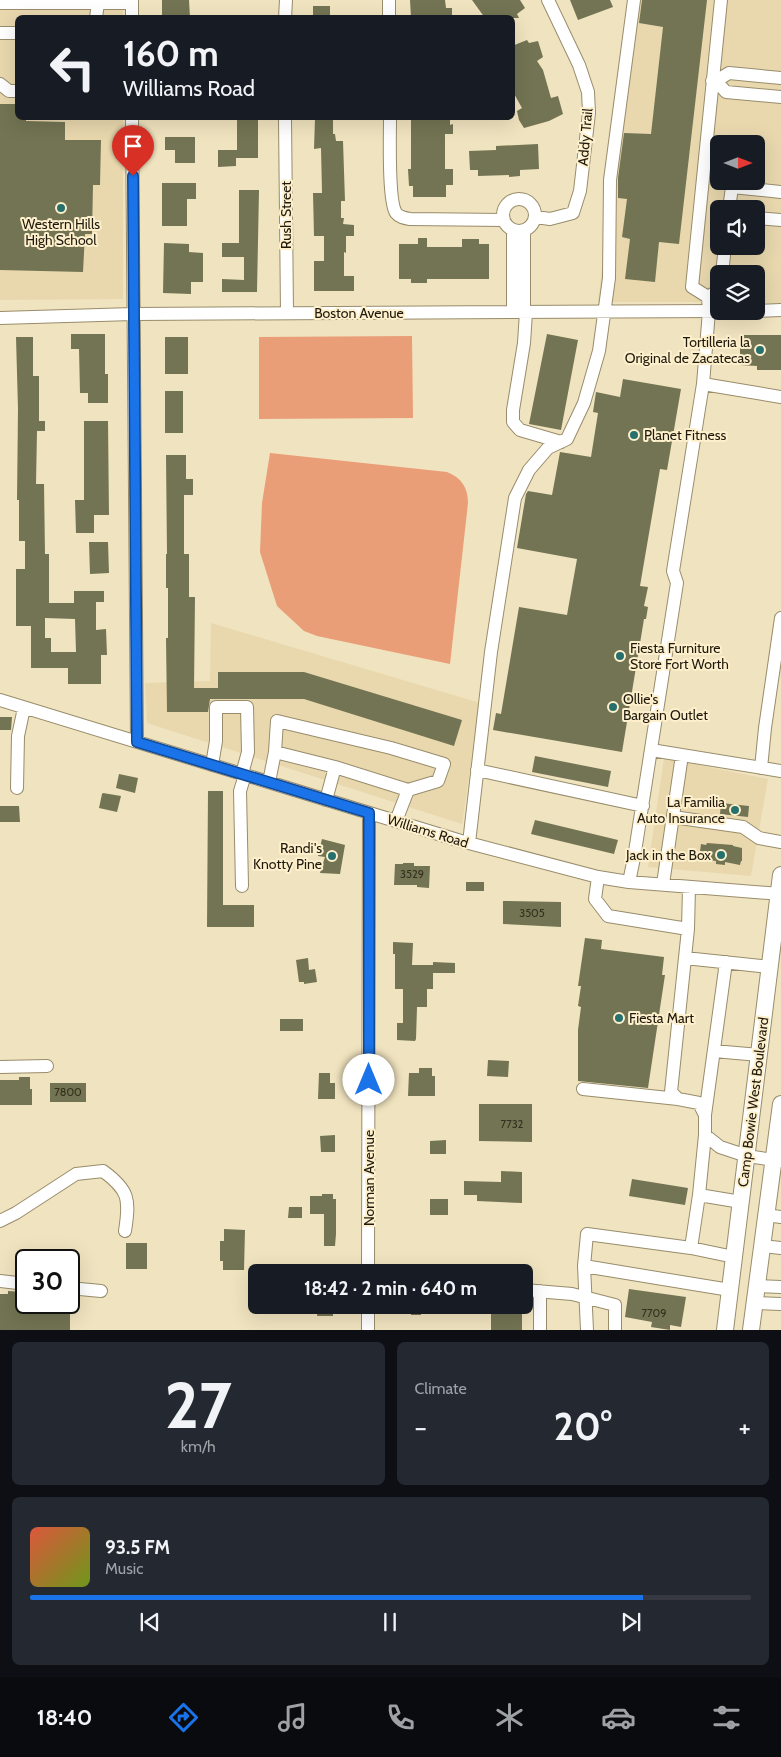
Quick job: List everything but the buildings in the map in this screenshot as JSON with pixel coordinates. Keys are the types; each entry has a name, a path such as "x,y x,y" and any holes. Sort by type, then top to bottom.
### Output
{"main road":[{"name":"Camp Bowie West Boulevard","path":"725,1330 781,875"},
{"name":"Camp Bowie West Boulevard","path":"751,1330 762,1246 774,1216 781,1104"}],"street":[{"path":"285,15 286,0"},
{"path":"389,0 389,15"},
{"name":"Addy Trail","path":"536,217 550,219 573,213 580,192 590,113 588,92 579,65 548,0"},
{"path":"469,843 492,652 515,498 529,470 548,448 567,438 584,403 599,351 609,278 610,180 634,0"},
{"path":"710,293 692,287 721,0"},
{"path":"0,4 132,1 132,15"},
{"path":"96,15 98,3"},
{"path":"0,33 15,32"},
{"path":"729,73 779,78 778,97 726,92 714,81 729,73"},
{"path":"0,84 9,91 15,91"},
{"path":"132,120 137,742"},
{"name":"Rush Street","path":"285,120 287,313"},
{"path":"390,120 392,204 396,213 401,217 410,219 504,220"},
{"path":"730,200 732,187 781,192"},
{"path":"515,199 530,202 536,212 536,217 531,227 519,230 507,225 503,215 506,205 515,199"},
{"path":"765,219 781,220"},
{"path":"519,230 521,312 524,343 513,410 513,422 520,430 561,442"},
{"path":"765,311 781,310"},
{"name":"Boston Avenue","path":"0,318 133,314 710,311"},
{"path":"629,882 643,806 677,583 672,571 713,320"},
{"path":"703,384 781,397"},
{"path":"761,768 764,728 778,666 781,618"},
{"name":"Williams Road","path":"0,700 469,843 598,877 629,882 780,893"},
{"path":"212,765 216,741 216,707 247,707 248,752 240,790 242,886"},
{"path":"17,788 18,736 24,708"},
{"path":"269,782 275,752 277,721 390,748 444,764 438,781 408,790 335,767 275,752"},
{"path":"651,750 781,771"},
{"path":"663,884 682,755"},
{"path":"326,800 335,767"},
{"path":"478,770 643,806"},
{"path":"396,821 408,790"},
{"name":"Norman Avenue","path":"368,1264 369,813"},
{"path":"673,817 743,826 759,838 781,842"},
{"path":"598,877 594,899 608,916 688,929"},
{"path":"678,1099 671,1092 688,929 689,887"},
{"path":"685,958 770,967"},
{"path":"691,1248 699,1195 705,1136 705,1115 726,962"},
{"path":"714,1051 759,1055"},
{"path":"0,1066 47,1066"},
{"path":"583,1089 699,1103 705,1115"},
{"path":"705,1136 720,1147 747,1156 777,1161"},
{"path":"0,1220 16,1213 76,1174 103,1171 119,1182 127,1195 125,1231"},
{"path":"699,1195 741,1202"},
{"path":"587,1330 584,1266 587,1234 691,1248 734,1257"},
{"path":"762,1246 781,1248"},
{"path":"584,1266 730,1290"},
{"path":"0,1281 15,1283"},
{"path":"757,1286 781,1287"},
{"path":"80,1289 101,1291"},
{"path":"533,1291 585,1297 615,1305 615,1330"},
{"path":"540,1291 540,1330"},
{"path":"754,1303 781,1304"},
{"path":"368,1314 368,1330"}],"shaded area":[{"name":"Western Hills High School","path":"0,0 123,0 123,15 15,15 15,120 123,120 123,299 0,300"},
{"path":"633,0 781,0 781,303 765,303 765,265 710,265 710,302 598,302"},
{"path":"412,336 413,418 259,419 259,337"},
{"path":"270,453 447,472 460,480 467,493 468,503 450,664 317,636 304,631 277,606 260,552 262,503"},
{"path":"211,623 480,703 462,824 147,723 145,683 210,681"},
{"path":"664,758 768,779 751,876 648,867"}],"place":[{"name":"Western Hills High School","path":"61,208"},
{"name":"Tortilleria la Original de Zacatecas","path":"760,350"},
{"name":"Planet Fitness","path":"634,435"},
{"name":"Fiesta Furniture Store Fort Worth","path":"620,656"},
{"name":"Ollie's Bargain Outlet","path":"613,707"},
{"name":"La Familia Auto Insurance","path":"735,810"},
{"name":"Jack in the Box","path":"721,855"},
{"name":"Randi's Knotty Pine","path":"332,856"},
{"name":"Fiesta Mart","path":"619,1018"}],"route":[{"path":"133,176 137,742 369,813 369,1080"}]}
